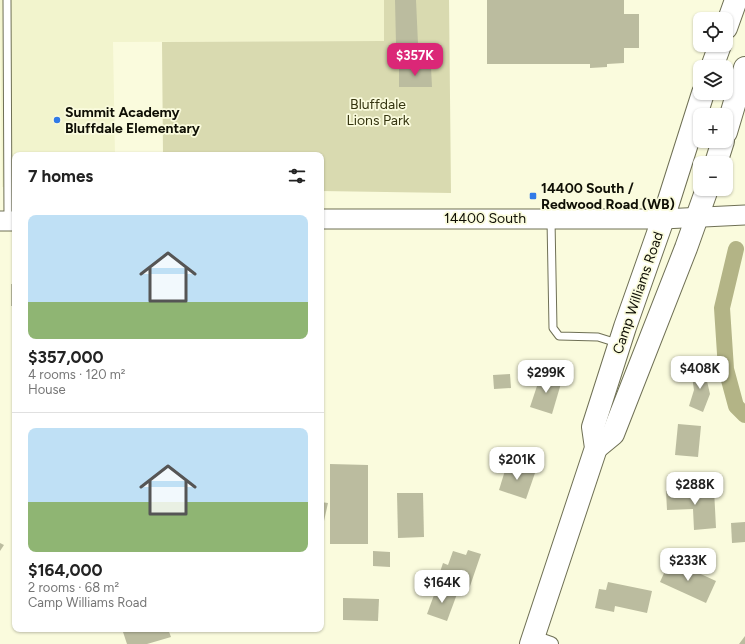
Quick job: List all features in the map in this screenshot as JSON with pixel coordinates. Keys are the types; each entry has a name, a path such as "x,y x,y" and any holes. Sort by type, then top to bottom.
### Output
{"main road":[{"path":"732,12 736,0"},
{"path":"733,108 745,68"},
{"name":"Camp Williams Road","path":"539,642 596,448 593,427 663,219 701,100"},
{"name":"Camp Williams Road","path":"596,448 612,434 698,217 705,196"},
{"name":"14400 South","path":"324,219 663,219 745,215"}],"lane":[{"path":"8,0 8,221"},
{"path":"551,218 553,328 558,336 598,337 620,344"}],"shaded area":[{"name":"Summit Academy Bluffdale Elementary","path":"0,0 384,0 384,41 113,42 115,152 12,152 12,187 2,187"}],"green space":[{"name":"Bluffdale Lions Park","path":"384,0 449,0 451,193 324,191 324,152 163,152 162,42 384,41"}],"building":[{"path":"395,0 416,0 418,44 396,44"},
{"path":"487,0 624,0 624,14 639,14 639,48 624,48 624,63 607,64 607,67 590,68 590,64 487,64"},
{"path":"431,67 432,87 399,87 399,68"},
{"path":"11,284 12,284 12,306"},
{"path":"704,368 710,394 703,412 689,406 694,390 691,370"},
{"path":"510,374 511,388 494,389 493,375"},
{"path":"541,374 562,380 552,414 530,407"},
{"path":"678,424 701,426 698,457 675,455"},
{"path":"330,464 368,465 368,544 330,544"},
{"path":"507,464 535,473 526,499 499,490"},
{"path":"714,489 716,528 694,530 693,509 667,510 666,491"},
{"path":"397,493 423,493 424,537 398,538"},
{"path":"324,502 328,503 324,521"},
{"path":"745,522 745,542 732,543 731,523"},
{"path":"0,543 4,545 0,551"},
{"path":"468,550 481,554 469,589 438,578 443,563 448,565 453,551 466,555"},
{"path":"373,551 390,552 390,567 373,566"},
{"path":"670,560 716,581 706,603 660,582"},
{"path":"608,582 652,591 647,613 615,606 614,612 595,608 599,589 606,590"},
{"path":"437,587 457,594 447,621 427,614"},
{"path":"343,598 379,599 378,621 343,620"},
{"path":"123,632 169,632 171,637 147,644 127,644"},
{"path":"745,636 745,644 739,644"}],"waterway":[{"path":"736,249 722,308 726,369 736,406 745,415"}],"place":[{"name":"Summit Academy Bluffdale Elementary","path":"57,120"},
{"name":"14400 South / Redwood Road (WB)","path":"533,196"}]}
